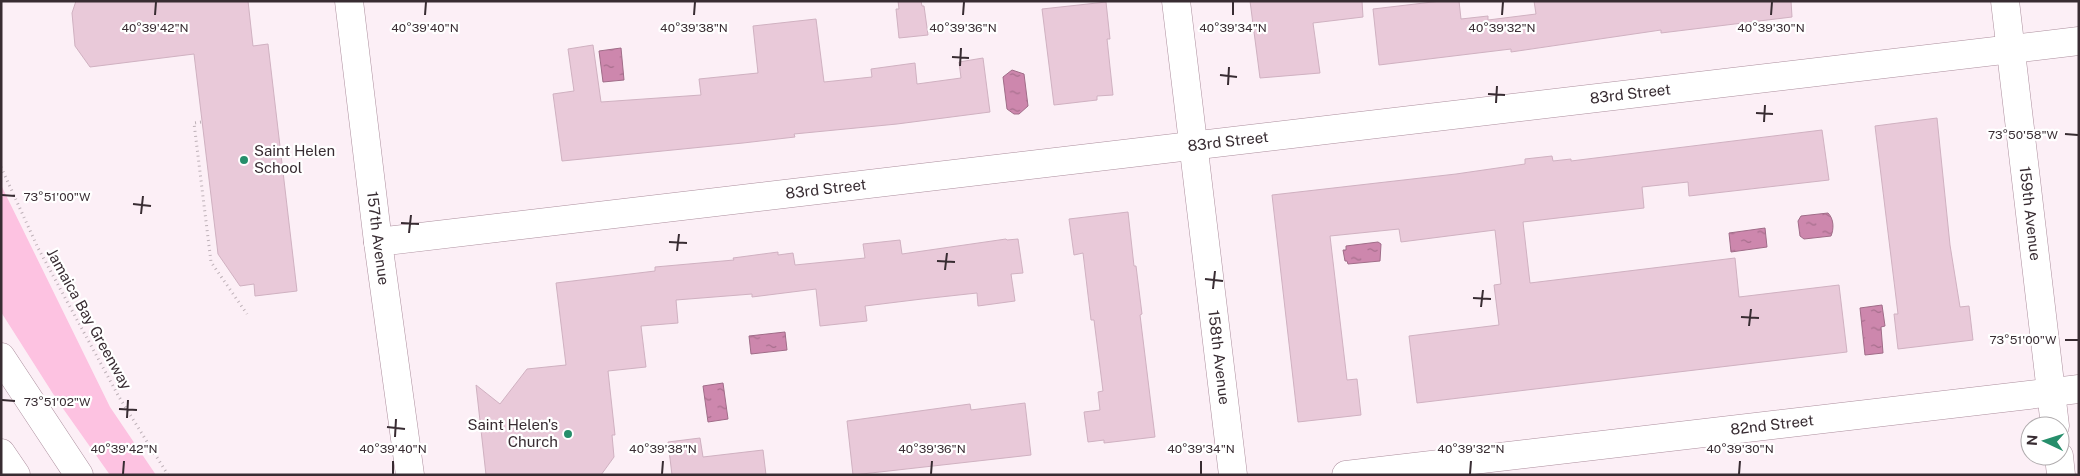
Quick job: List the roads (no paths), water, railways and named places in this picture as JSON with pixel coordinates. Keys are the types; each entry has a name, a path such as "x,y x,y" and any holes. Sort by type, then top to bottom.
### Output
{"main road":[{"name":"157th Avenue","path":"349,1 378,242 410,475"},
{"name":"158th Avenue","path":"1176,1 1233,475"},
{"name":"159th Avenue","path":"2005,1 2054,416"},
{"name":"83rd Street","path":"378,242 2079,41"},
{"path":"1,357 79,475"},
{"name":"82nd Street","path":"1346,475 2079,389"},
{"path":"1,453 16,475"}],"water":[{"path":"621,48 624,80 603,82 599,51"},
{"path":"1012,70 1024,74 1028,106 1019,114 1014,114 1007,109 1003,77"},
{"path":"1828,213 1833,224 1831,236 1804,239 1800,236 1798,221 1801,216"},
{"path":"1765,228 1767,247 1731,252 1729,233"},
{"path":"1378,242 1381,244 1380,261 1348,264 1345,261 1343,250 1346,250 1346,246"},
{"path":"1882,305 1885,326 1881,327 1883,353 1865,355 1860,308"},
{"path":"785,332 787,350 751,354 749,336"},
{"path":"723,383 728,419 708,422 703,386"}],"place":[{"name":"Saint Helen School","path":"244,160"},
{"name":"Saint Helen's Church","path":"568,434"}]}
